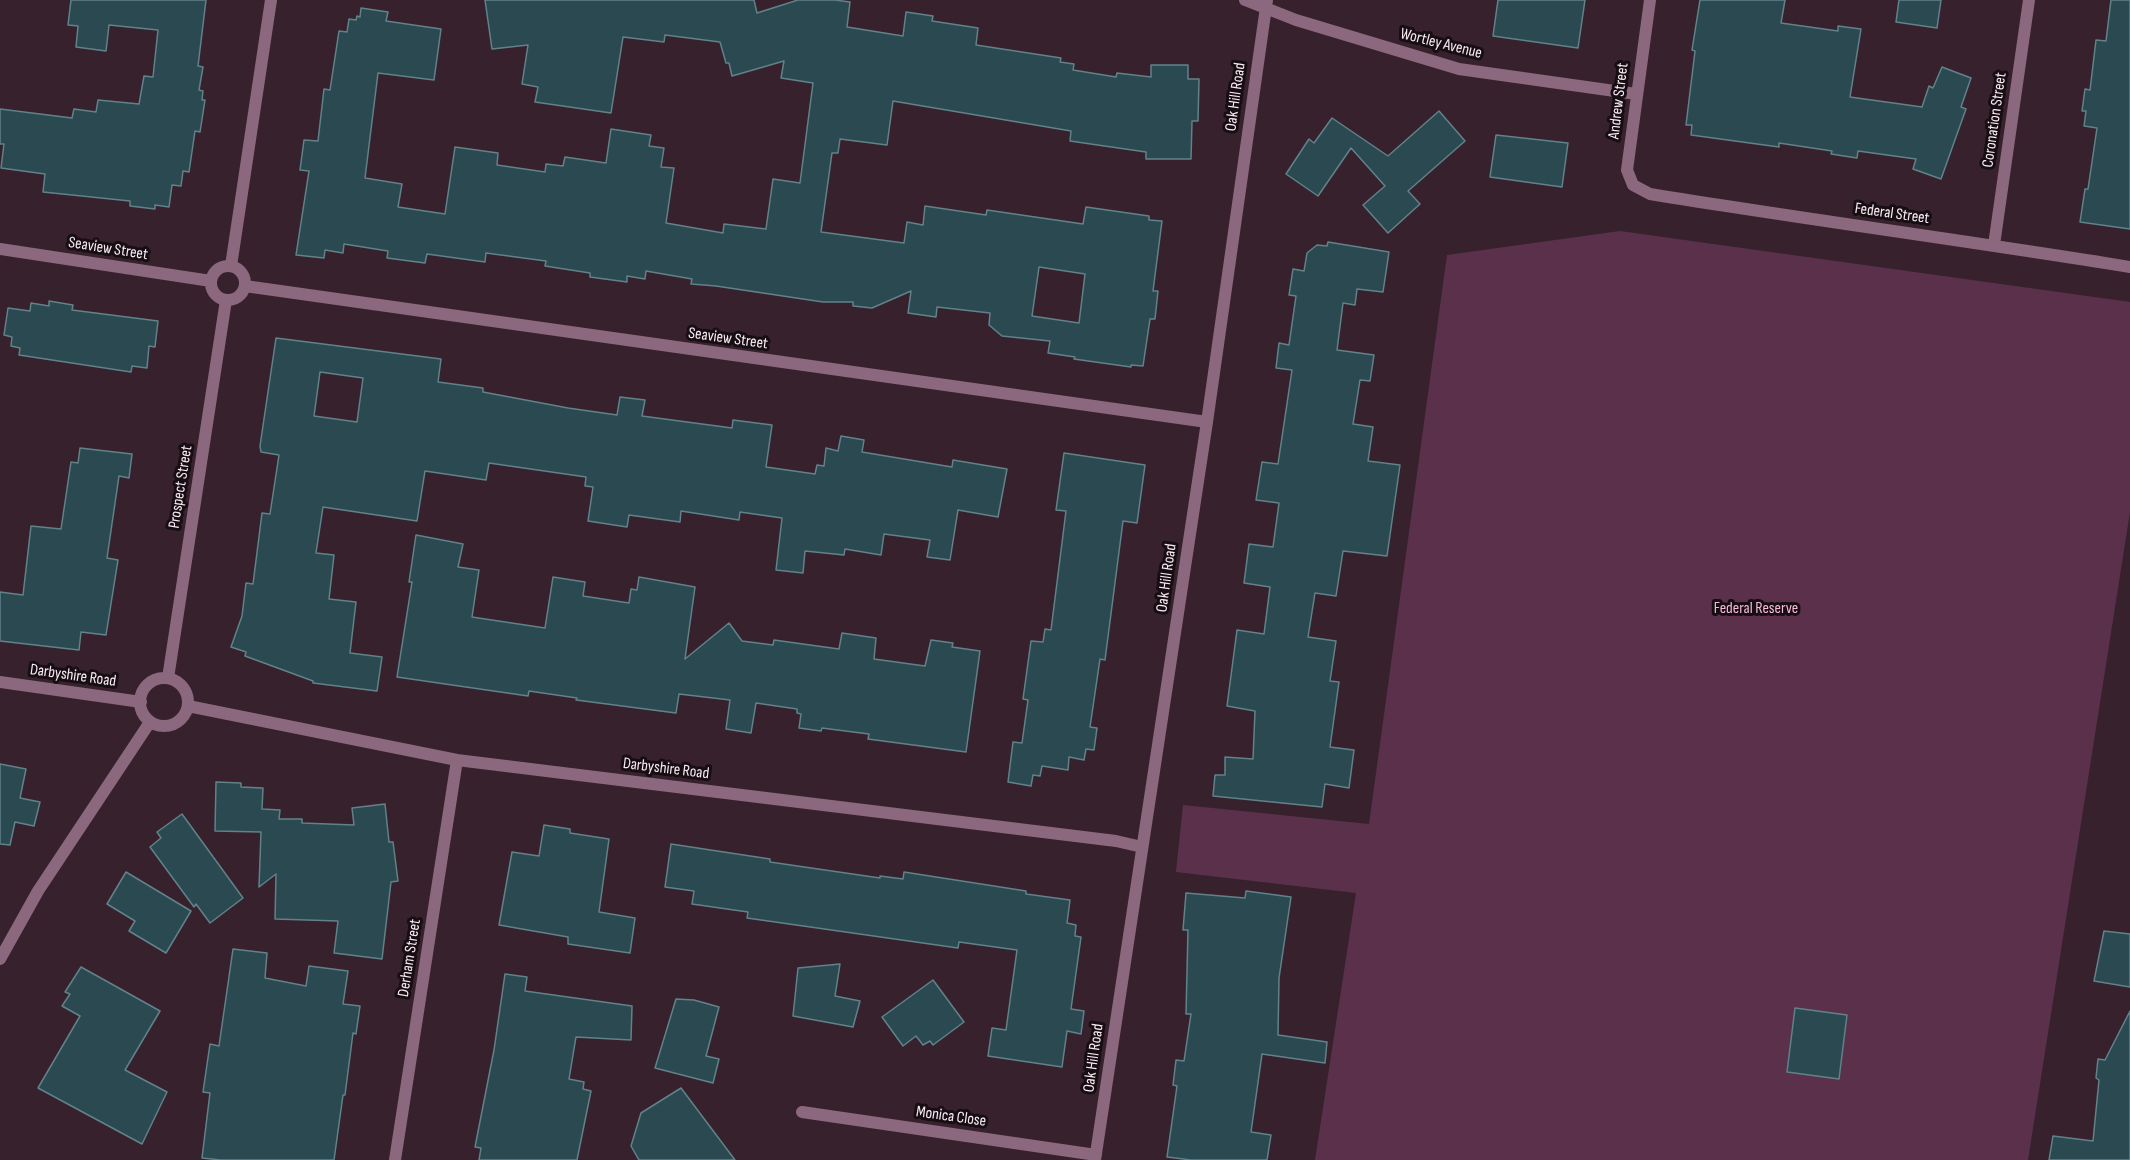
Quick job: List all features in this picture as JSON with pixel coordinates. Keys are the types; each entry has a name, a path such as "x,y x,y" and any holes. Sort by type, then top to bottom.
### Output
{"street":[{"path":"231,266 271,0"},
{"name":"Wortley Avenue","path":"1245,0 1266,4 1296,21 1459,69 1636,94"},
{"name":"Andrew Street","path":"1650,0 1627,170 1633,185 1650,194"},
{"name":"Coronation Street","path":"1994,245 2029,0"},
{"name":"Oak Hill Road","path":"1096,1158 1207,422 1266,4"},
{"name":"Federal Street","path":"1650,194 1801,219 1994,245 2130,267"},
{"name":"Seaview Street","path":"0,249 211,281"},
{"path":"231,266 243,275 245,286 236,298 226,300 213,291 211,281 216,271 231,266"},
{"name":"Seaview Street","path":"245,286 1207,422"},
{"name":"Prospect Street","path":"168,678 226,300"},
{"path":"161,678 168,678 182,685 186,691 188,706 177,723 163,726 150,722 142,711 141,702 147,685 161,678"},
{"name":"Darbyshire Road","path":"0,682 141,702"},
{"name":"Darbyshire Road","path":"188,706 457,760 1105,840 1142,847"},
{"path":"0,959 38,891 150,722"},
{"name":"Derham Street","path":"395,1160 457,760"},
{"name":"Monica Close","path":"802,1112 1096,1158"}],"green space":[{"name":"Federal Reserve","path":"1620,231 2130,302 2130,512 2028,1160 1315,1160 1356,893 1176,872 1183,805 1369,824 1447,255"}],"building":[{"path":"71,0 206,0 198,66 203,67 199,90 203,91 202,100 205,100 200,132 195,131 189,172 183,171 181,186 172,185 169,207 155,205 155,209 130,206 130,201 43,192 45,174 1,168 4,144 0,144 0,109 72,118 74,109 96,112 98,100 139,104 144,76 153,77 158,30 109,25 106,51 76,47 78,26 68,25"},
{"path":"485,0 754,0 757,13 798,0 835,0 850,2 847,27 903,36 906,12 933,16 932,21 978,28 976,45 1061,58 1060,62 1074,64 1073,70 1116,77 1117,73 1151,77 1151,65 1188,65 1188,79 1199,79 1198,121 1192,121 1191,159 1146,159 1146,152 1070,141 1071,131 893,101 887,145 840,139 838,153 832,153 821,232 904,243 907,222 923,225 925,206 986,215 987,210 1083,224 1086,207 1149,216 1149,220 1162,221 1153,291 1158,291 1155,319 1150,319 1143,366 1131,365 1131,367 1048,353 1050,341 1002,336 989,325 990,313 937,307 936,317 908,313 911,291 872,308 853,306 853,302 823,302 691,284 692,279 646,271 645,279 627,276 627,282 590,277 590,273 545,266 546,261 486,253 485,262 427,254 425,263 387,258 388,251 344,244 343,253 325,250 324,258 296,255 309,171 300,170 304,140 318,141 324,89 330,90 339,31 347,32 349,19 356,20 357,16 360,17 361,8 388,12 386,21 441,29 434,80 378,73 365,178 402,184 398,207 445,214 455,147 498,153 497,165 545,172 546,164 563,166 565,157 606,163 611,129 651,135 649,146 664,148 661,167 674,168 666,223 723,233 724,224 766,229 773,179 800,183 813,83 781,78 784,61 732,76 720,42 665,35 664,42 623,37 611,113 535,102 538,87 522,84 528,45 492,49","holes":["1039,267 1085,274 1079,323 1032,316"]},
{"path":"1498,0 1585,0 1578,48 1493,36"},
{"path":"1700,0 1785,0 1781,23 1838,31 1838,26 1861,29 1850,97 1922,107 1929,86 1933,88 1942,67 1971,78 1961,107 1966,109 1941,179 1913,169 1916,159 1858,151 1857,158 1831,154 1832,151 1779,143 1779,147 1691,135 1692,125 1686,125 1695,51 1692,50"},
{"path":"1899,0 1941,0 1937,28 1896,22"},
{"path":"2111,0 2130,0 2130,229 2080,222 2085,189 2088,189 2097,128 2084,126 2086,111 2082,111 2085,89 2090,90 2096,40 2106,41"},
{"path":"1439,111 1465,141 1408,191 1420,204 1388,233 1363,205 1385,186 1351,148 1318,196 1286,174 1309,139 1314,143 1332,118 1388,156"},
{"path":"1496,135 1568,143 1562,187 1490,177"},
{"path":"1328,242 1389,252 1383,292 1357,289 1355,305 1343,303 1337,350 1374,355 1370,381 1360,380 1353,424 1373,427 1368,461 1400,465 1387,556 1343,551 1336,596 1315,593 1308,637 1336,641 1330,681 1339,682 1330,747 1354,750 1349,788 1325,784 1322,807 1213,796 1215,775 1225,775 1225,757 1253,759 1255,711 1227,706 1237,630 1264,634 1270,587 1244,583 1249,544 1273,547 1279,503 1256,500 1262,462 1278,464 1292,370 1276,368 1279,343 1289,345 1296,296 1289,295 1293,269 1304,271 1307,253 1317,245 1327,246"},
{"path":"49,301 73,305 72,310 158,321 155,347 149,346 147,368 132,366 131,372 19,355 20,348 11,346 12,337 4,335 8,308 30,311 31,303 49,306"},
{"path":"276,338 441,359 438,382 483,388 483,392 568,408 617,415 620,397 645,400 642,416 732,428 733,420 772,425 766,467 815,474 817,465 824,466 826,448 838,451 841,436 864,440 862,452 952,467 953,460 1007,469 998,517 958,510 950,560 927,557 930,540 884,534 881,555 845,549 844,555 805,551 803,573 776,570 782,518 740,512 739,520 681,511 680,522 629,515 627,527 588,521 593,487 585,486 586,477 489,463 486,480 425,471 417,521 323,507 316,553 334,555 329,599 356,602 350,653 382,657 377,691 313,683 313,681 245,656 246,652 231,647 242,616 246,583 253,584 262,513 270,514 279,455 261,452","holes":["320,372 363,378 357,422 314,416"]},
{"path":"80,448 132,454 129,478 119,476 107,558 118,560 106,635 81,632 79,650 0,641 0,592 23,595 31,526 61,529 71,462 78,463"},
{"path":"1064,453 1145,465 1137,523 1123,521 1105,660 1100,659 1090,727 1097,728 1094,750 1086,749 1084,760 1069,757 1068,770 1042,766 1040,776 1033,775 1031,786 1008,782 1013,742 1022,743 1028,700 1023,699 1031,641 1043,642 1045,629 1051,630 1066,511 1056,510"},
{"path":"416,535 463,544 458,567 479,570 472,617 545,628 553,577 585,582 583,596 629,603 631,589 637,590 639,577 695,587 685,659 729,623 742,641 773,645 774,640 839,649 842,633 876,638 874,659 925,666 931,640 953,643 952,647 980,651 966,752 868,739 869,734 822,728 821,731 799,728 801,714 797,713 797,709 756,703 751,733 726,729 730,700 679,694 676,713 576,700 577,698 529,691 528,696 397,677 412,582 409,582"},
{"path":"0,764 26,769 20,798 40,802 34,826 15,822 10,845 0,844"},
{"path":"216,782 241,783 241,787 263,788 262,809 280,810 279,819 302,819 302,823 354,825 352,808 385,804 389,842 393,842 398,881 391,882 382,959 334,953 338,921 275,919 276,874 259,887 261,832 215,831"},
{"path":"182,814 243,898 210,923 196,904 194,907 150,847 161,838 157,832"},
{"path":"544,825 570,829 570,833 609,839 599,912 635,918 630,953 568,944 568,937 499,925 512,852 539,856"},
{"path":"671,844 770,859 770,862 880,878 880,876 903,879 904,872 1070,900 1067,923 1076,925 1075,936 1081,937 1071,1009 1084,1011 1081,1034 1067,1031 1062,1067 988,1056 992,1028 1006,1030 1017,950 959,942 958,948 747,918 748,912 692,904 694,891 665,887"},
{"path":"126,872 191,911 166,953 129,931 135,921 107,904"},
{"path":"1246,891 1291,897 1279,978 1278,1035 1327,1042 1325,1063 1262,1054 1251,1132 1271,1135 1267,1160 1191,1160 1167,1157 1177,1086 1173,1085 1176,1060 1184,1061 1191,1014 1186,1014 1188,930 1183,930 1186,893 1245,898"},
{"path":"2104,931 2130,934 2130,987 2094,981"},
{"path":"233,949 267,953 265,978 306,986 309,966 348,971 343,1004 360,1006 356,1034 353,1033 334,1160 202,1158 210,1093 203,1092 210,1044 219,1046"},
{"path":"840,964 835,996 860,1001 853,1027 793,1016 798,968"},
{"path":"81,967 160,1011 125,1070 167,1092 142,1144 38,1088 80,1016 62,1006 70,994 65,992"},
{"path":"505,974 527,977 525,991 632,1006 631,1040 576,1037 569,1079 584,1082 583,1089 591,1091 577,1160 479,1160 481,1148 475,1147 494,1050"},
{"path":"933,980 964,1022 933,1045 930,1041 923,1045 916,1036 903,1046 882,1017"},
{"path":"676,999 694,1000 719,1007 706,1056 719,1059 713,1083 655,1068"},
{"path":"1795,1008 1847,1015 1839,1079 1787,1072"},
{"path":"2130,1011 2130,1160 2049,1160 2053,1136 2093,1141 2099,1080 2096,1078 2098,1059 2105,1060"},
{"path":"681,1088 735,1160 639,1160 631,1146 641,1113"}]}
